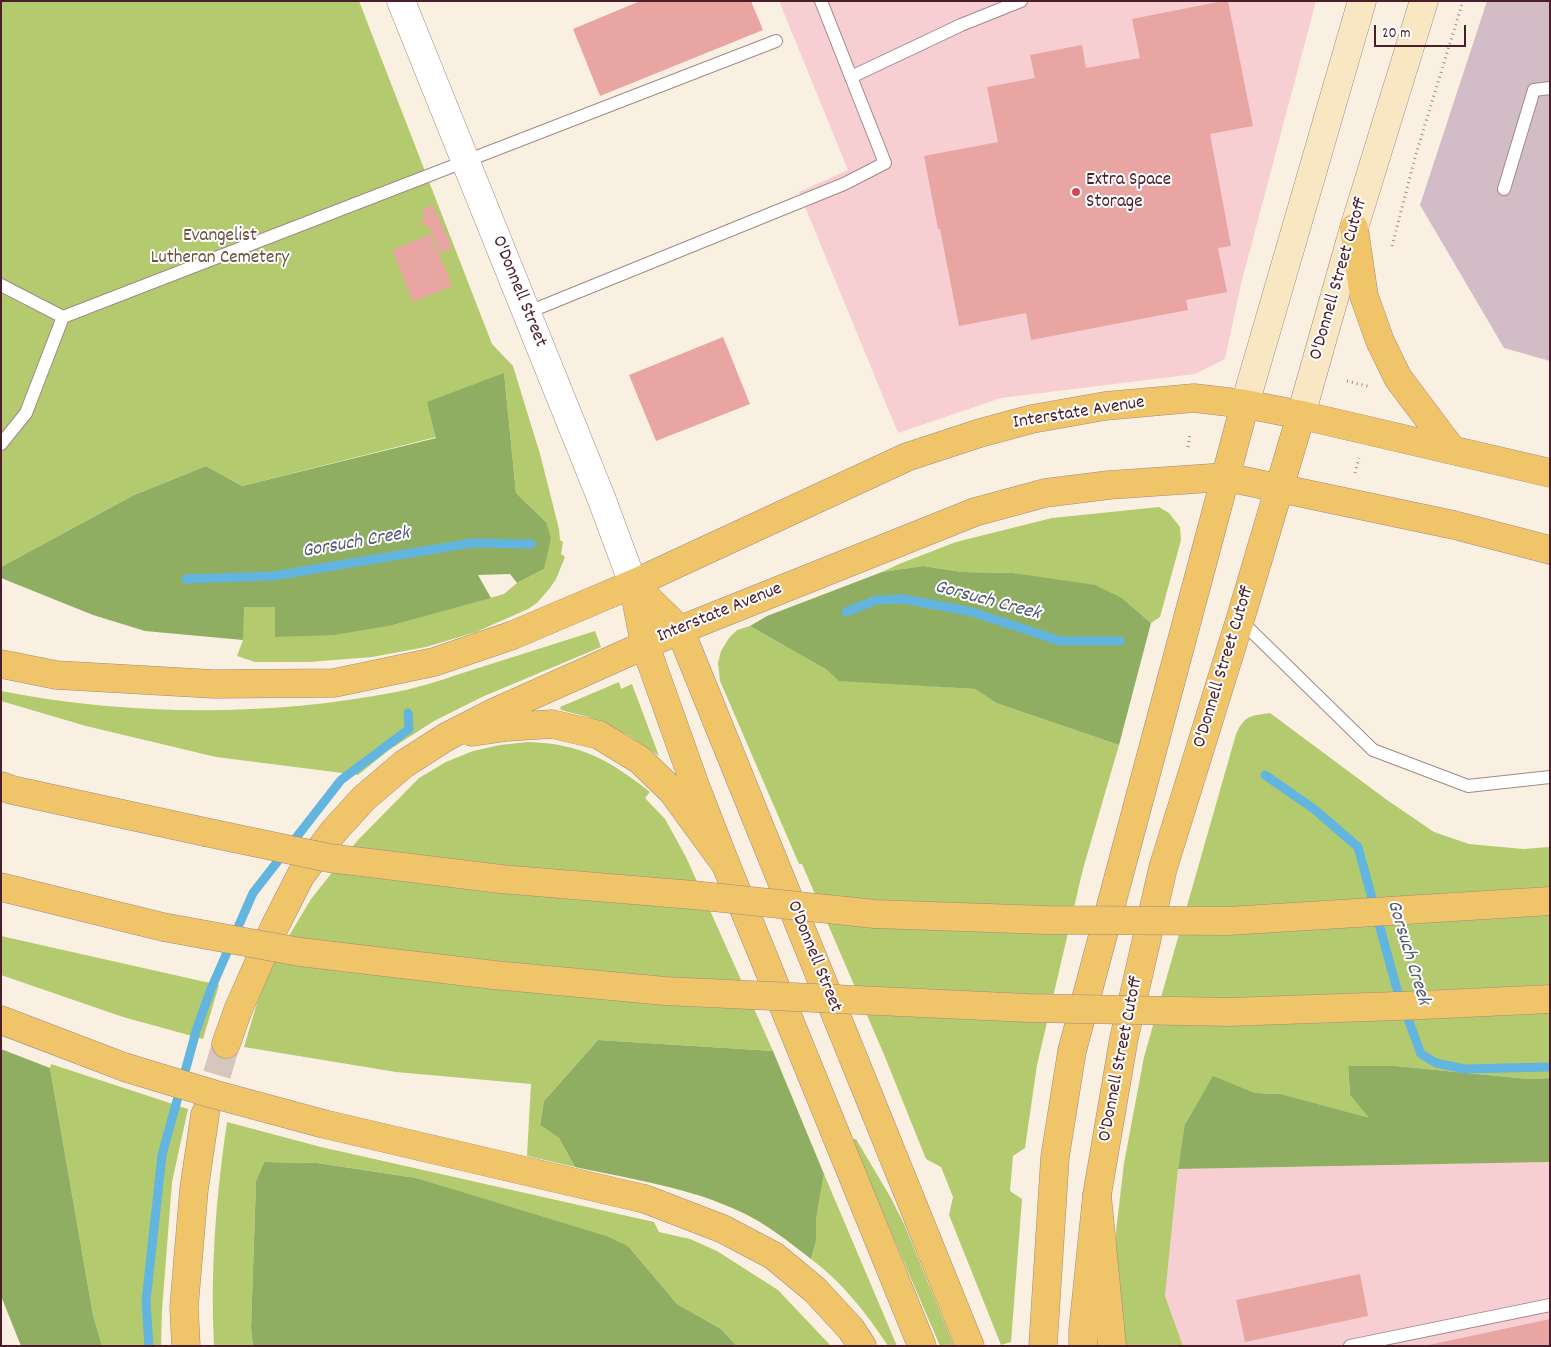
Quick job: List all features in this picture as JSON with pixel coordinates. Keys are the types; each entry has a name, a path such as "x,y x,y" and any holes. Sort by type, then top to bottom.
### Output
{"main road":[{"path":"1043,1346 1055,1157 1072,1051 1245,404 1362,1"},
{"name":"O'Donnell Street Cutoff","path":"1083,1346 1097,1195 1124,1038 1163,868 1280,488 1354,228 1424,1"},
{"path":"1354,228 1364,296 1380,341 1398,378 1452,450"},
{"name":"Interstate Avenue","path":"1,664 56,675 214,684 334,683 434,662 513,635 633,584 908,457 980,433 1032,419 1105,406 1194,398 1245,404 1301,415 1550,473"},
{"name":"Interstate Avenue","path":"226,1044 238,1010 275,926 301,875 334,831 364,798 404,764 446,737 495,712 644,645 975,512 1045,493 1162,480 1226,477 1454,525 1550,550"},
{"name":"O'Donnell Street","path":"633,584 680,630 970,1346"},
{"name":"O'Donnell Street","path":"633,584 644,645 696,788 922,1346"},
{"path":"446,737 507,726 552,724 599,735 640,760 672,792 726,865"},
{"path":"1,786 12,790 329,858 501,879 703,896 875,914 1046,920 1228,921 1550,901"},
{"path":"1,887 163,927 300,952 494,976 664,991 1028,1008 1229,1012 1424,1005 1550,998"},
{"path":"1,1020 124,1067 213,1094 324,1124 645,1199 723,1229 774,1256 815,1290 851,1329 862,1346"},
{"path":"186,1346 184,1307 192,1208 205,1115"},
{"path":"1097,1195 1112,1346"}],"street":[{"name":"O'Donnell Street","path":"401,1 602,500 633,584"}],"lane":[{"path":"851,77 961,25 1021,1"},
{"path":"526,313 844,184 885,163 824,2"},
{"path":"1,444 26,412 63,317 776,41"},
{"path":"1504,189 1534,90 1550,88"},
{"path":"1,285 63,317"},
{"path":"1240,620 1373,750 1468,786 1550,777"},
{"path":"1350,1346 1550,1305"}],"path":[{"path":"1392,246 1416,154 1462,1"},
{"path":"1347,381 1375,388"},
{"path":"1188,447 1190,433"},
{"path":"1353,479 1360,453"}],"shaded area":[{"path":"779,1 1316,1 1241,284 1225,359 1195,374 1001,398 898,433 799,192 848,170"},
{"path":"1487,1 1550,1 1550,361 1504,348 1420,205"},
{"path":"1550,1162 1550,1346 1183,1346 1165,1296 1178,1169"}],"green space":[{"name":"Evangelist Lutheran Cemetery","path":"1,1 359,1 492,344 513,366 540,454 559,529 560,540 563,542 561,554 565,557 556,579 537,603 528,609 476,632 426,647 372,657 309,662 255,662 237,656 243,640 243,607 275,607 393,625 504,594 517,583 544,569 546,522 516,493 504,373 436,437 242,486 206,466 134,495 1,567"},
{"path":"504,373 516,493 546,522 551,538 544,569 517,583 510,574 478,575 491,598 393,625 334,635 275,637 275,607 244,607 243,640 145,631 93,615 1,578 1,567 134,495 206,466 242,486 436,438 427,402"},
{"path":"1159,507 1169,513 1180,527 1181,540 1160,617 1151,623 1122,598 1042,578 1013,573 962,572 923,566 882,572 956,542 1052,518"},
{"path":"923,566 962,572 1013,573 1095,585 1122,598 1151,623 1119,745 996,703 975,689 839,681 827,670 750,626 767,616 882,572"},
{"path":"750,626 827,670 839,680 975,689 996,703 1119,745 1083,869 1037,1065 1025,1148 1013,1156 1010,1191 1022,1199 1011,1342 1001,1345 949,1215 953,1197 941,1167 926,1159 885,1057 802,864 799,864 720,681 718,663 721,651 729,638 737,630"},
{"path":"595,631 601,647 482,697 434,721 389,750 358,775 216,757 86,726 1,701 1,691 99,705 149,709 248,709 298,706 396,692 425,685"},
{"path":"619,682 621,689 632,684 659,756 628,735 588,717 561,710 560,707"},
{"path":"1270,713 1387,800 1434,832 1469,844 1523,849 1550,847 1550,1078 1528,1079 1396,1066 1348,1067 1350,1095 1370,1119 1281,1094 1255,1093 1213,1077 1186,1122 1178,1169 1165,1296 1183,1346 1121,1346 1116,1295 1116,1231 1124,1163 1144,1057 1236,734 1242,723 1249,717"},
{"path":"528,742 564,746 594,756 622,771 650,792 645,798 665,819 686,857 773,1051 598,1040 544,1101 540,1125 559,1138 575,1167 527,1156 531,1084 396,1072 244,1047 260,993 278,954 311,899 357,841 419,778 446,762 473,751 500,745"},
{"path":"1,936 219,985 203,1039 123,1017 1,975"},
{"path":"598,1040 773,1051 824,1174 816,1220 816,1241 811,1259 760,1222 721,1203 680,1190 575,1167 559,1138 540,1125 544,1101"},
{"path":"1,1049 50,1068 93,1315 102,1346 21,1346 1,1296"},
{"path":"51,1064 188,1109 172,1182 161,1346 102,1346 93,1315 50,1068"},
{"path":"1348,1066 1396,1066 1528,1079 1550,1078 1550,1162 1178,1169 1185,1124 1213,1076 1255,1093 1281,1094 1369,1118 1350,1095"},
{"path":"227,1122 321,1147 654,1222 659,1232 690,1239 717,1251 778,1290 831,1346 737,1346 721,1329 677,1304 628,1246 416,1178 317,1163 264,1162 256,1181 251,1328 253,1346 214,1346 213,1262"},
{"path":"851,1139 856,1139 891,1198 905,1226 954,1346 940,1346"},
{"path":"264,1162 317,1163 416,1178 606,1236 628,1246 677,1304 721,1329 737,1346 253,1346 251,1328 256,1181"},
{"path":"824,1174 897,1346 888,1346 853,1299 823,1268 811,1259 816,1241 816,1220"}],"building":[{"path":"640,1 751,1 763,30 600,96 573,29"},
{"name":"Extra Space Storage","path":"1228,1 1253,126 1210,134 1231,246 1218,248 1227,292 1186,300 1188,310 1031,340 1026,313 959,326 924,156 998,142 987,87 1035,78 1030,55 1082,45 1086,68 1140,58 1132,19"},
{"path":"433,205 452,248 441,253 428,225 424,227 421,220 425,218 422,210"},
{"path":"431,234 452,286 413,302 392,250"},
{"path":"723,337 750,404 656,441 629,375"},
{"path":"1360,1274 1368,1316 1245,1342 1236,1300"},
{"path":"1550,1319 1550,1346 1429,1345"}],"waterway":[{"name":"Gorsuch Creek","path":"186,579 273,576 472,543 531,544"},
{"name":"Gorsuch Creek","path":"846,612 876,600 904,599 972,612 1060,641 1120,641"},
{"path":"149,1346 146,1301 162,1155 197,1028 211,989 253,893 341,780 409,729 408,713"},
{"name":"Gorsuch Creek","path":"1265,775 1314,809 1358,847 1396,986 1421,1054 1436,1063 1465,1069 1550,1067"}],"tunnel":[{"path":"205,1115 226,1044"}],"place":[{"name":"Extra Space Storage","path":"1076,192"}]}
